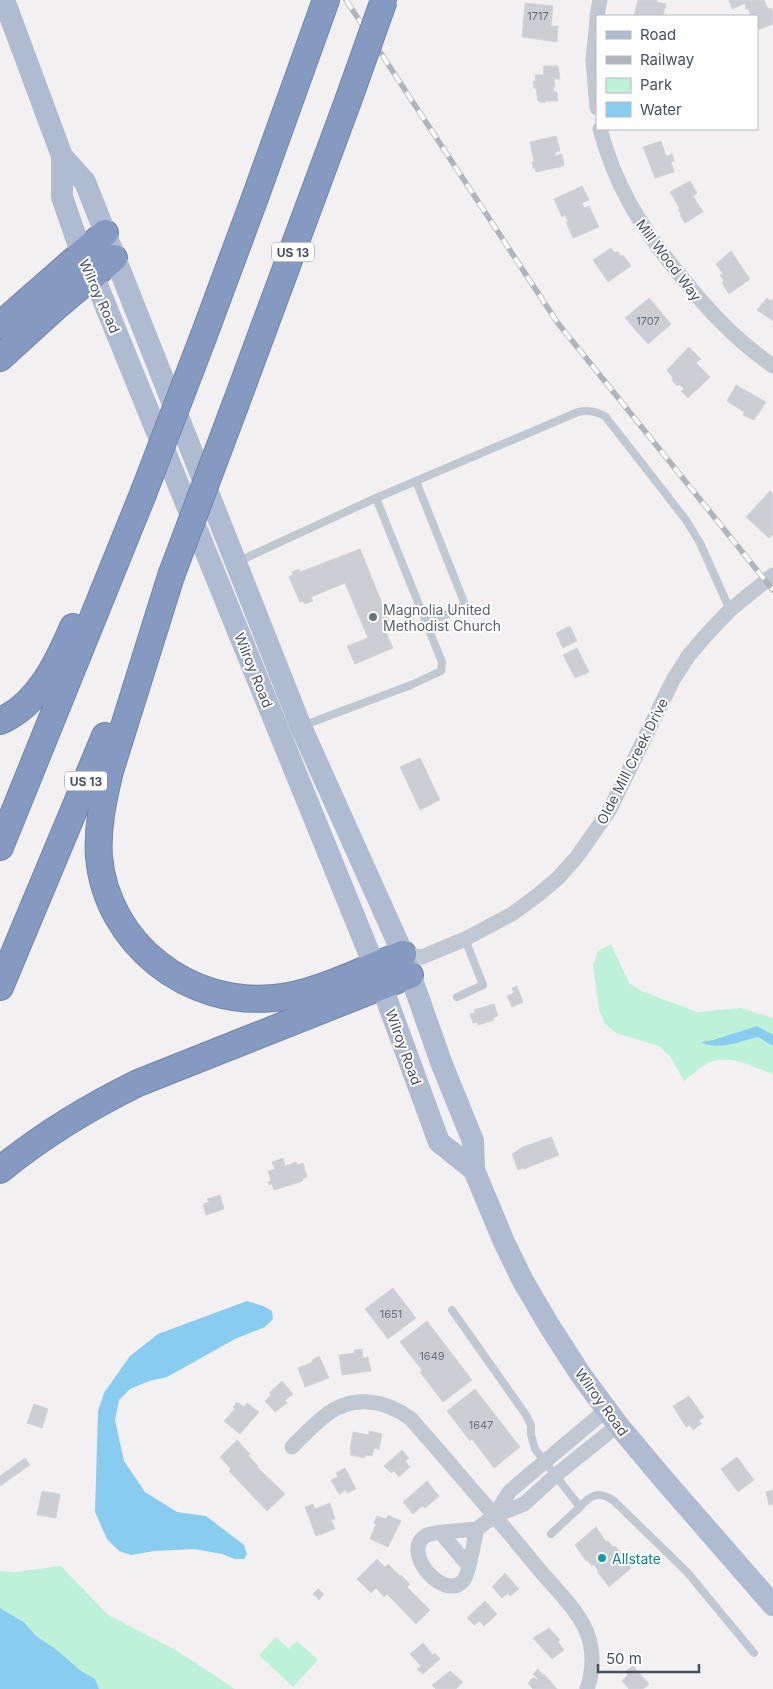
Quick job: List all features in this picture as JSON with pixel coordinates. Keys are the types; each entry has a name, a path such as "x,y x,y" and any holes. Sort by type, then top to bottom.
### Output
{"highway":[{"path":"0,847 143,494 204,335 326,0"},
{"name":"US 13","path":"0,987 171,576 384,0"},
{"path":"0,325 81,252 105,233"},
{"path":"0,358 114,258"},
{"path":"0,721 24,706 37,693 45,681 66,643 117,536 143,494"},
{"path":"171,576 102,803 99,857 107,892 120,921 146,955 163,969 208,992 230,997 253,1000 276,998 378,976"},
{"path":"0,1170 57,1127 121,1091 411,962"}],"main road":[{"name":"Wilroy Road","path":"7,15 62,156 85,182 301,727 411,962 441,1062 473,1141 474,1170 504,1242 523,1281 566,1351 612,1417 664,1481 773,1605"},
{"name":"Wilroy Road","path":"62,156 62,197 81,252 93,275 378,976 439,1142 474,1170"}],"street":[{"path":"598,15 600,0"},
{"path":"596,28 593,60 596,96"},
{"name":"Mill Wood Way","path":"600,130 606,154 617,180 652,241 701,303 725,328 773,366"},
{"name":"Olde Mill Creek Drive","path":"411,962 465,939 512,914 558,878 576,858 609,811 673,680 695,648 730,610 773,575"},
{"path":"292,1446 326,1415 338,1407 354,1402 384,1403 400,1410 411,1419 578,1617 585,1628 592,1656 592,1675 587,1689"},
{"path":"494,1516 510,1491 545,1462 612,1417"},
{"path":"476,1529 466,1578 460,1584 445,1586 433,1577 419,1559 418,1546 423,1537 428,1534 476,1529 494,1516 524,1504 556,1475 612,1417"},
{"path":"441,1533 468,1565"}],"lane":[{"path":"236,562 376,498 578,412 587,410 605,416 686,520 700,543 730,610"},
{"path":"416,481 464,602 462,608 426,623"},
{"path":"301,727 411,685 441,671 442,662 376,498"},
{"path":"457,997 483,985 465,939"},
{"path":"452,1310 526,1415 531,1425 531,1435 535,1449 580,1507"},
{"path":"551,1534 585,1500 599,1494 606,1496 614,1501 687,1572 754,1653"}],"green space":[{"path":"611,944 629,983 641,991 697,1012 741,1008 773,1018 773,1035 757,1026 702,1042 718,1046 758,1037 773,1046 773,1074 740,1062 723,1060 706,1064 684,1081 670,1056 659,1046 616,1033 605,1024 599,1010 593,965 598,951"},
{"path":"61,1566 108,1615 174,1649 235,1689 99,1689 95,1679 81,1671 57,1650 36,1636 25,1623 0,1608 0,1571 16,1572"},
{"path":"276,1637 289,1649 297,1641 318,1660 293,1687 259,1655"}],"water":[{"path":"757,1026 773,1035 773,1046 758,1037 737,1043 715,1046 701,1042 713,1040"},
{"path":"247,1301 272,1311 273,1319 265,1327 235,1339 167,1377 149,1381 130,1389 119,1400 115,1420 124,1461 145,1492 177,1512 206,1516 244,1545 247,1554 244,1559 235,1559 222,1554 194,1549 154,1551 131,1555 119,1551 107,1539 95,1512 98,1411 104,1393 130,1356 158,1334"},
{"path":"0,1608 25,1623 36,1636 57,1650 81,1671 95,1679 99,1689 0,1689"}],"building":[{"path":"638,0 657,0 656,2 666,4 663,15 634,15"},
{"path":"729,0 764,0 768,9 771,8 773,13 773,24 758,30 758,15 751,15 748,9 746,9 745,3 732,9"},
{"path":"525,3 553,6 551,26 558,26 557,42 522,37"},
{"path":"543,66 558,66 560,79 554,79 555,87 553,87 554,92 557,92 558,101 545,101 545,103 538,101 533,81 536,81 535,75 544,75"},
{"path":"556,136 560,151 555,152 555,156 562,154 564,166 536,172 535,168 533,168 532,162 534,162 530,142"},
{"path":"661,141 666,156 672,154 674,161 671,162 674,172 655,178 643,147"},
{"path":"690,181 697,193 693,196 703,212 685,223 680,215 678,209 680,209 670,192"},
{"path":"582,186 589,200 582,203 584,208 589,206 599,227 573,238 566,222 568,221 565,215 562,217 554,199"},
{"path":"611,248 615,253 617,251 621,256 623,255 631,266 608,282 593,260"},
{"path":"731,251 750,279 729,294 722,283 724,281 720,275 723,274 716,264"},
{"path":"649,298 671,324 648,344 625,318"},
{"path":"767,298 771,301 773,298 773,321 757,310"},
{"path":"689,347 701,359 696,363 710,377 688,398 681,391 684,389 679,384 677,386 667,370"},
{"path":"736,385 766,402 754,420 743,415 744,412 727,401"},
{"path":"770,491 773,494 773,534 769,538 746,517"},
{"name":"Magnolia United Methodist Church","path":"360,549 393,630 386,632 393,648 355,664 347,646 368,638 345,583 311,597 313,601 305,604 303,601 300,602 289,577 293,575 292,572 299,569 300,572"},
{"path":"570,626 577,641 563,648 556,633"},
{"path":"577,648 589,672 575,678 563,655"},
{"path":"420,758 440,800 420,810 400,767"},
{"path":"517,986 523,1002 512,1007 507,996 514,993 512,988"},
{"path":"494,1004 498,1016 493,1018 494,1020 478,1025 477,1022 473,1023 470,1014 475,1013 474,1010"},
{"path":"551,1137 554,1143 551,1144 554,1144 559,1155 518,1170 512,1154 523,1147"},
{"path":"283,1158 285,1166 296,1162 297,1165 303,1163 307,1177 302,1179 303,1181 274,1190 272,1184 269,1185 268,1182 271,1181 268,1171 275,1169 272,1162"},
{"path":"220,1195 224,1209 206,1215 203,1204 209,1202 207,1199"},
{"path":"393,1288 416,1318 388,1339 365,1309"},
{"path":"427,1321 472,1380 443,1402 420,1372 422,1370 400,1342"},
{"path":"362,1349 363,1358 368,1357 371,1371 342,1375 339,1355 355,1353 354,1350"},
{"path":"319,1356 329,1378 305,1387 298,1368 313,1362 312,1360"},
{"path":"282,1381 293,1394 285,1400 287,1403 275,1412 265,1401 271,1395 269,1393"},
{"path":"475,1389 520,1447 494,1468 447,1411"},
{"path":"689,1396 704,1417 699,1420 701,1424 693,1430 690,1425 686,1427 673,1406"},
{"path":"237,1402 244,1407 247,1403 259,1412 240,1434 224,1421 235,1409 233,1407"},
{"path":"34,1404 48,1409 42,1428 27,1423"},
{"path":"369,1431 382,1434 379,1449 374,1448 372,1456 365,1455 365,1458 350,1455 353,1432 369,1435"},
{"path":"237,1440 250,1454 248,1455 257,1467 285,1494 267,1511 229,1471 231,1469 220,1457"},
{"path":"402,1450 409,1458 405,1461 410,1467 399,1477 394,1471 391,1473 384,1466"},
{"path":"737,1457 754,1480 738,1492 721,1469"},
{"path":"25,1458 30,1465 0,1486 0,1476"},
{"path":"345,1468 356,1489 347,1493 346,1490 339,1494 331,1480 338,1477 336,1473"},
{"path":"427,1481 439,1496 425,1508 422,1506 413,1514 403,1502"},
{"path":"773,1490 773,1504 769,1505 766,1492"},
{"path":"42,1491 60,1494 56,1518 37,1515"},
{"path":"330,1503 335,1519 331,1520 335,1529 316,1536 305,1507 313,1504 315,1509"},
{"path":"388,1515 401,1521 388,1547 370,1539 377,1516 386,1519"},
{"name":"Allstate","path":"596,1527 606,1542 608,1541 613,1547 615,1546 621,1553 619,1556 631,1568 609,1587 598,1570 593,1564 592,1566 586,1561 575,1545"},
{"path":"377,1559 385,1567 388,1564 401,1575 410,1584 407,1587 430,1610 416,1624 387,1594 384,1597 376,1588 371,1593 357,1579"},
{"path":"505,1573 519,1589 510,1596 508,1593 502,1598 492,1587"},
{"path":"318,1589 324,1594 319,1600 313,1594"},
{"path":"485,1601 497,1614 484,1626 480,1621 474,1625 467,1618"},
{"path":"549,1628 560,1640 558,1642 564,1650 552,1659 533,1638"},
{"path":"423,1643 433,1655 435,1653 440,1659 423,1674 417,1669 421,1666 410,1654"},
{"path":"633,1666 649,1684 643,1689 629,1689 622,1681 628,1675 625,1672"},
{"path":"538,1669 557,1689 533,1689 528,1683 534,1677 538,1679 533,1674"},
{"path":"450,1671 463,1682 456,1689 436,1689 432,1685"}],"railway":[{"path":"346,0 557,322 773,590"}],"place":[{"name":"Magnolia United Methodist Church","path":"373,617"},
{"name":"Allstate","path":"602,1558"}]}
